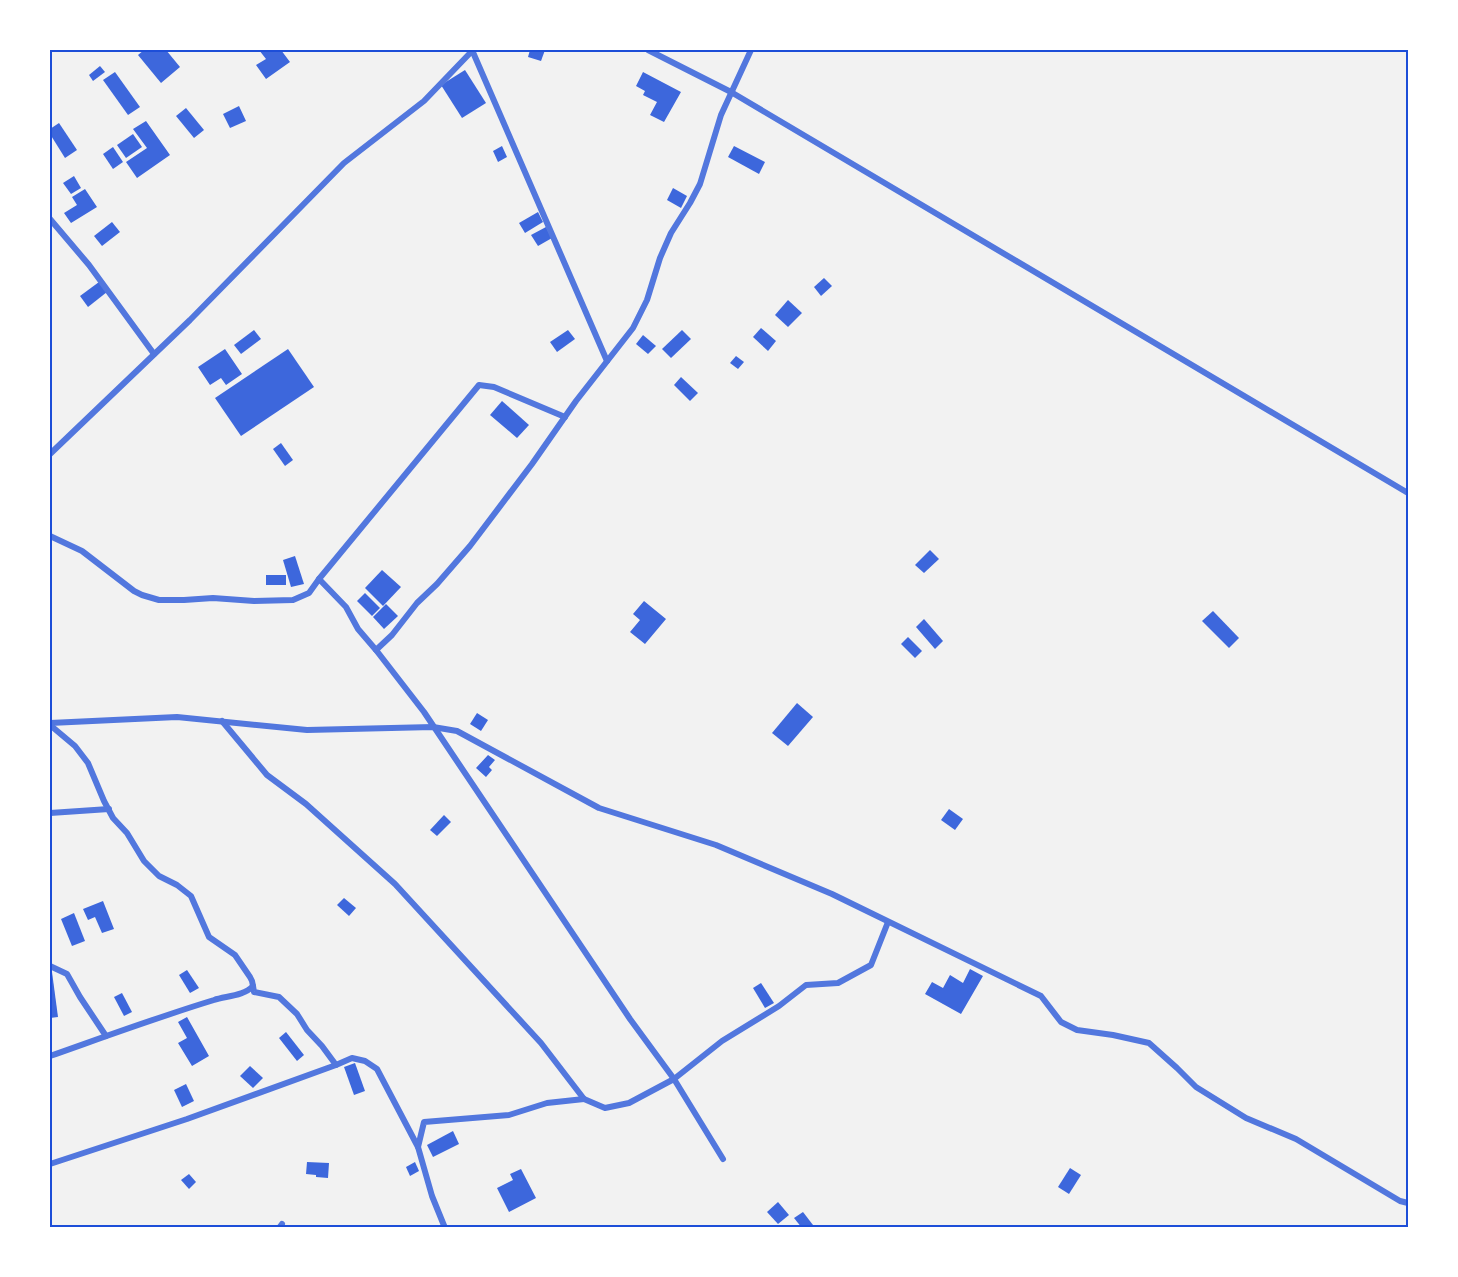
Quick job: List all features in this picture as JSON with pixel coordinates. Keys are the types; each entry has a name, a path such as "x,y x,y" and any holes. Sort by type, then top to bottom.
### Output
{"street":[{"path":"50,454 154,354 344,163 424,101 472,50 607,361"},
{"path":"648,50 731,92 1408,493"},
{"path":"376,650 392,635 417,603 470,546 633,328 647,300 671,232 700,184 721,116 751,50"},
{"path":"50,219 89,265 154,354"},
{"path":"50,536 82,551 142,595 159,600 213,598 254,601 293,600 309,593 479,385 494,387 565,417"},
{"path":"319,579 346,607 358,629 424,712 624,1009 674,1079 723,1159"},
{"path":"50,724 177,717 307,730 433,727 457,731 599,808 716,845 832,894 1041,996 1061,1022 1077,1030 1149,1043 1196,1087 1246,1118 1296,1139 1400,1201 1408,1203"},
{"path":"222,721 267,775 306,804 395,884 541,1043 584,1099 605,1108 629,1103 674,1079 722,1041 779,1006 806,985 838,983 871,965 888,922"},
{"path":"50,724 75,746 87,763 113,818 127,833 144,861 159,876 177,885 191,896 209,937 236,955 252,981 254,992 279,997 297,1014 336,1065"},
{"path":"50,813 109,809"},
{"path":"50,966 67,974 106,1036"},
{"path":"50,1056 191,1007 246,992 253,986"},
{"path":"50,1164 187,1119 352,1058 365,1061 377,1070 418,1147 432,1196 445,1227"},
{"path":"418,1147 424,1122 509,1115 547,1103 584,1099"}],"building":[{"path":"144,50 166,50 180,67 161,83 138,55"},
{"path":"259,50 281,50 290,62 266,79 256,65 266,59"},
{"path":"530,50 545,50 541,61 528,57"},
{"path":"100,66 105,72 93,81 89,75"},
{"path":"465,70 486,103 462,118 441,85"},
{"path":"115,72 140,107 128,115 103,80"},
{"path":"643,72 681,92 664,122 650,115 657,102 643,95 645,91 636,86"},
{"path":"239,106 246,121 230,128 223,114"},
{"path":"186,108 204,130 194,138 176,116"},
{"path":"146,121 170,155 137,178 126,162 147,148 133,129"},
{"path":"59,123 77,150 65,158 50,134 50,129"},
{"path":"133,134 142,147 126,158 117,145"},
{"path":"502,146 507,157 498,162 493,151"},
{"path":"734,146 765,162 759,174 728,157"},
{"path":"113,147 123,162 113,169 103,154"},
{"path":"74,176 81,188 71,194 63,183"},
{"path":"673,188 687,196 681,208 667,200"},
{"path":"85,189 97,207 71,223 64,213 77,205 72,197"},
{"path":"538,212 543,222 525,233 519,223"},
{"path":"112,222 120,232 102,246 94,236"},
{"path":"546,227 552,238 538,246 531,235"},
{"path":"824,278 832,286 821,296 814,287"},
{"path":"99,282 107,292 88,307 80,296"},
{"path":"788,300 802,313 788,327 775,315"},
{"path":"761,328 776,341 768,351 753,337"},
{"path":"254,330 261,339 241,354 234,345"},
{"path":"568,330 575,339 557,352 550,342"},
{"path":"682,330 691,339 671,358 662,349"},
{"path":"643,335 656,346 648,354 636,344"},
{"path":"225,349 242,374 226,385 221,378 210,385 198,367"},
{"path":"288,349 314,387 241,436 215,398"},
{"path":"736,356 744,362 738,369 730,363"},
{"path":"681,377 698,393 690,401 674,385"},
{"path":"502,401 529,425 517,438 490,415"},
{"path":"281,443 293,460 285,466 273,449"},
{"path":"930,550 939,559 924,573 915,565"},
{"path":"295,556 304,584 291,587 283,560"},
{"path":"382,570 401,587 383,606 365,588"},
{"path":"266,575 286,575 286,585 266,585"},
{"path":"365,593 380,608 372,616 357,601"},
{"path":"644,601 666,619 645,644 630,632 640,620 633,614"},
{"path":"386,604 398,616 384,629 373,617"},
{"path":"1213,611 1239,638 1229,648 1202,621"},
{"path":"924,619 943,641 935,649 916,627"},
{"path":"908,637 922,651 915,658 901,644"},
{"path":"797,703 813,717 788,746 772,733"},
{"path":"477,713 488,720 481,731 470,724"},
{"path":"488,755 495,760 489,767 492,770 486,777 476,768"},
{"path":"949,809 963,819 955,830 941,820"},
{"path":"444,815 451,822 437,836 430,830"},
{"path":"344,898 356,908 349,916 337,905"},
{"path":"103,901 114,929 102,933 95,917 88,920 83,909"},
{"path":"74,913 85,941 72,946 61,919"},
{"path":"970,969 983,976 961,1014 925,994 932,982 943,988 950,975 963,983"},
{"path":"187,970 199,988 190,993 179,975"},
{"path":"50,972 52,972 58,1017 50,1018"},
{"path":"761,983 774,1003 765,1008 753,988"},
{"path":"122,993 132,1012 124,1016 114,997"},
{"path":"187,1017 209,1056 192,1066 178,1043 187,1038 178,1022"},
{"path":"286,1032 304,1055 297,1061 279,1038"},
{"path":"355,1063 365,1091 354,1095 344,1067"},
{"path":"250,1066 263,1078 253,1088 240,1076"},
{"path":"186,1084 194,1101 182,1107 174,1090"},
{"path":"453,1131 459,1144 433,1157 427,1145"},
{"path":"307,1162 329,1163 328,1178 306,1174"},
{"path":"415,1162 419,1171 410,1176 406,1167"},
{"path":"1070,1168 1081,1175 1069,1194 1058,1187"},
{"path":"521,1169 536,1198 509,1212 497,1188 513,1180 510,1174"},
{"path":"189,1174 196,1182 189,1189 181,1180"},
{"path":"778,1202 789,1215 778,1224 767,1212"},
{"path":"803,1212 813,1225 811,1228 802,1228 794,1218"}]}
